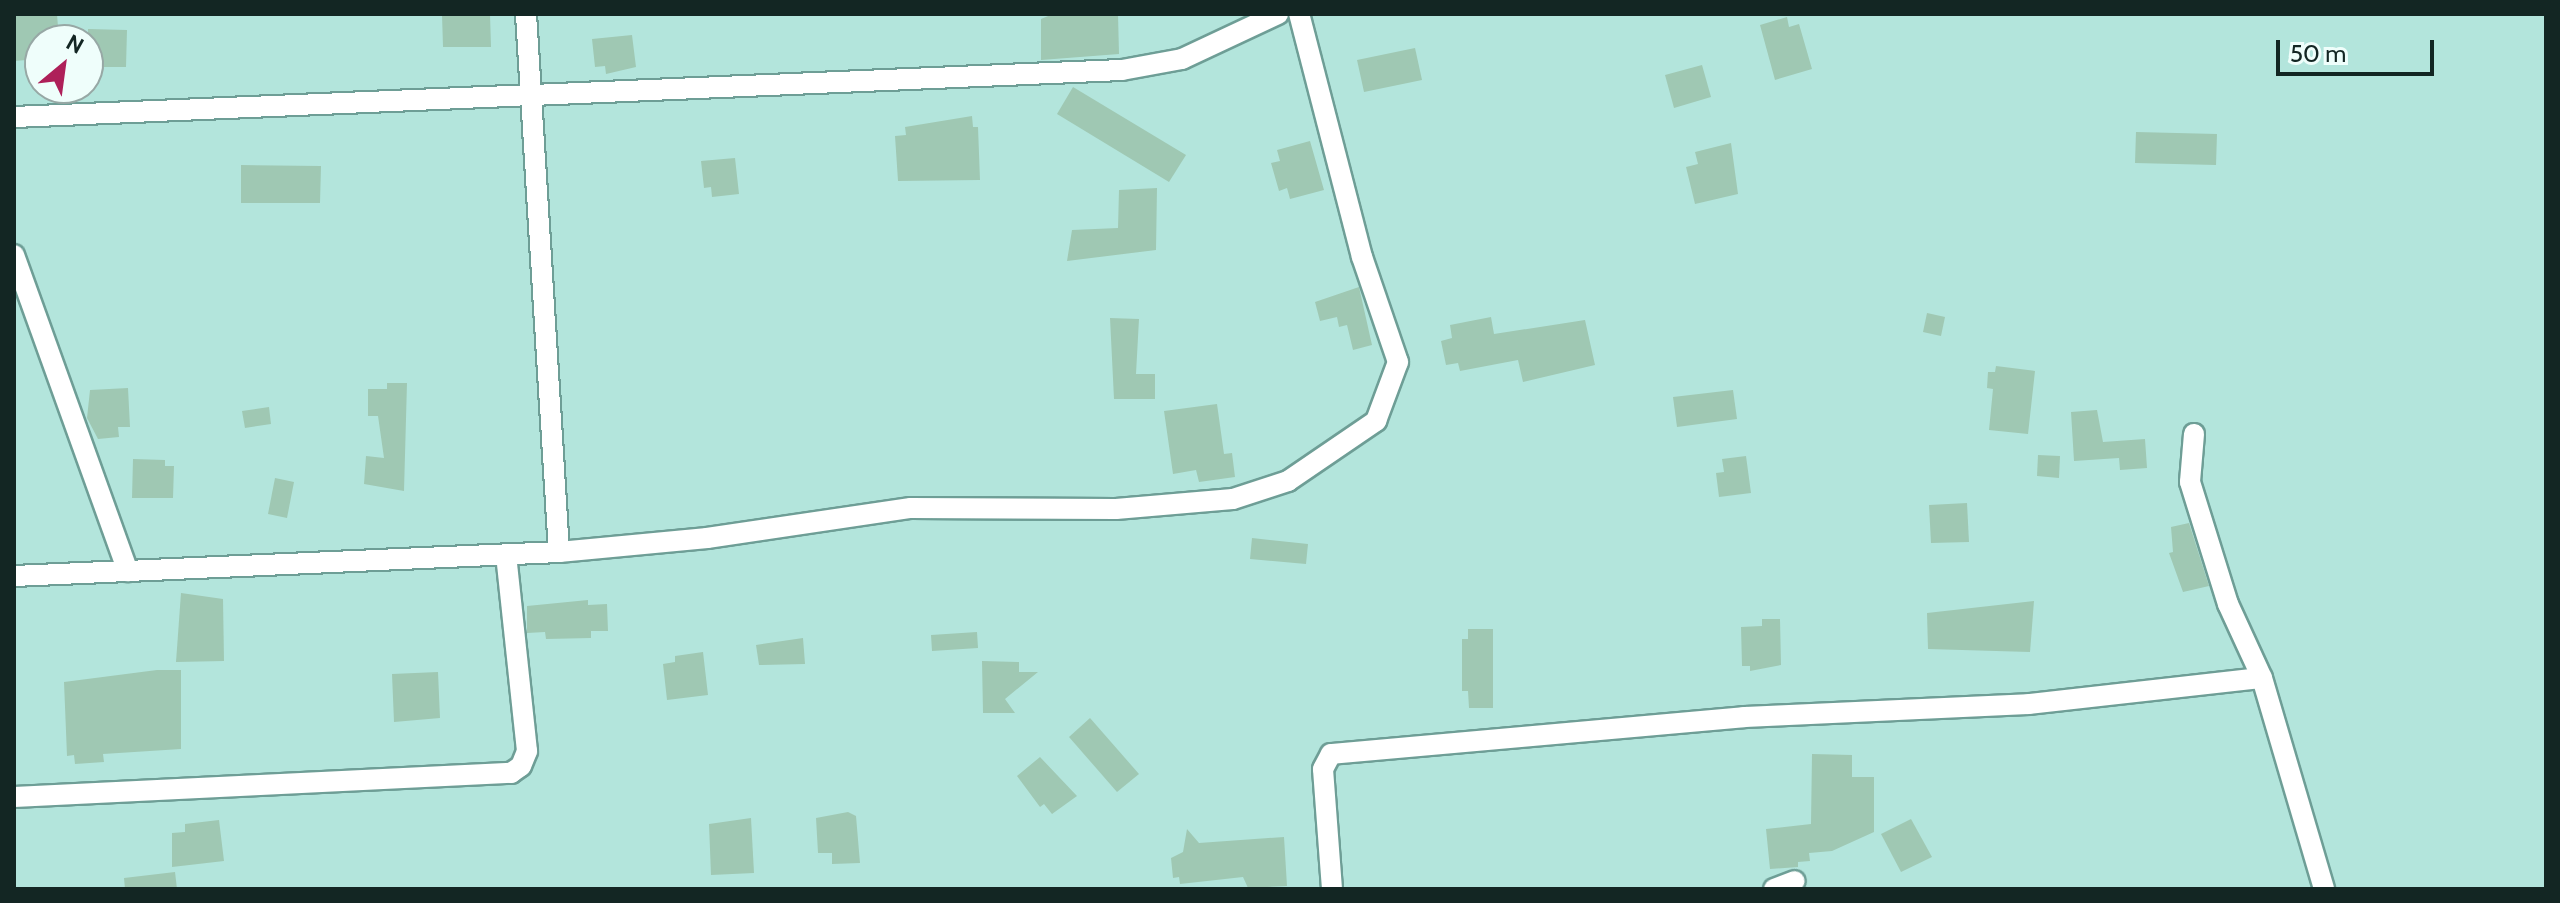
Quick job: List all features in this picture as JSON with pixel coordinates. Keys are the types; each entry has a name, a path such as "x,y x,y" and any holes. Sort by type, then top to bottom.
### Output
{"street":[{"path":"526,14 528,92 559,552"},
{"path":"14,117 528,92 1122,70 1182,59 1278,14"},
{"path":"14,576 506,556 707,538 911,508 1116,509 1233,499 1288,481 1376,421 1398,362 1362,257 1299,14"},
{"path":"14,255 128,571"},
{"path":"2194,434 2190,482 2228,604 2262,678 2324,889"},
{"path":"14,797 511,773 521,766 527,751 506,556"},
{"path":"1332,889 1323,769 1331,754 1744,717 2029,704 2262,678"},
{"path":"1774,889 1795,881"}],"building":[{"path":"14,14 57,14 58,24 24,24 24,60 14,61"},
{"path":"442,14 490,14 491,47 443,47"},
{"path":"1053,14 1118,14 1119,54 1041,60 1041,19"},
{"path":"1787,17 1789,27 1799,24 1812,69 1775,80 1760,25"},
{"path":"104,29 127,30 126,67 104,67"},
{"path":"632,35 636,67 606,74 605,66 595,67 592,39"},
{"path":"1415,48 1422,80 1364,92 1357,60"},
{"path":"1702,65 1711,97 1674,108 1665,75"},
{"path":"1073,87 1186,155 1169,182 1057,114"},
{"path":"972,116 973,127 978,127 980,180 898,181 895,136 906,135 905,127"},
{"path":"2136,132 2217,134 2216,165 2135,163"},
{"path":"1310,141 1324,190 1290,199 1287,188 1279,191 1271,163 1280,161 1277,150"},
{"path":"1731,143 1738,194 1695,204 1686,167 1698,164 1695,152"},
{"path":"735,158 739,194 712,197 711,187 704,188 701,161"},
{"path":"241,165 321,166 320,203 241,203"},
{"path":"1157,188 1156,250 1067,261 1072,230 1118,228 1119,190"},
{"path":"1359,287 1372,345 1353,350 1347,325 1339,327 1337,317 1320,321 1315,302"},
{"path":"1927,313 1945,317 1941,336 1923,332"},
{"path":"1491,317 1494,334 1585,320 1595,365 1523,382 1518,360 1460,371 1458,363 1446,365 1441,341 1452,338 1450,325"},
{"path":"1110,318 1139,319 1136,374 1155,374 1155,399 1114,399"},
{"path":"1996,366 2035,371 2028,434 1989,430 1993,389 1987,388 1988,372 1995,372"},
{"path":"387,383 407,383 404,491 364,484 366,456 384,458 378,416 368,416 368,389 387,389"},
{"path":"128,388 130,427 118,427 119,437 98,439 87,418 90,390"},
{"path":"1733,390 1737,419 1677,427 1673,397"},
{"path":"1217,404 1224,454 1232,453 1235,477 1199,482 1196,470 1173,474 1164,411"},
{"path":"269,407 271,424 245,428 242,411"},
{"path":"2097,410 2103,442 2145,439 2147,468 2120,470 2119,458 2074,461 2071,412"},
{"path":"2038,455 2060,456 2059,478 2037,476"},
{"path":"1746,456 1751,493 1719,497 1716,473 1724,472 1722,459"},
{"path":"133,459 165,460 165,466 174,466 173,498 132,498"},
{"path":"275,478 294,482 287,518 268,514"},
{"path":"1967,503 1969,542 1931,543 1929,505"},
{"path":"2189,523 2209,586 2183,592 2169,553 2173,552 2171,527"},
{"path":"1252,538 1308,544 1306,564 1250,559"},
{"path":"181,593 223,599 224,661 176,662"},
{"path":"588,600 588,605 607,604 608,631 591,631 591,638 546,639 545,632 527,633 527,606"},
{"path":"2034,601 2030,652 1928,649 1927,613"},
{"path":"1762,619 1780,619 1781,665 1750,671 1750,666 1742,666 1741,627 1762,626"},
{"path":"1468,629 1493,629 1493,708 1469,708 1468,691 1462,691 1462,639 1468,639"},
{"path":"977,632 978,648 932,651 931,635"},
{"path":"803,638 805,664 759,665 756,645"},
{"path":"703,652 708,695 667,700 663,664 675,662 675,656"},
{"path":"982,661 1019,662 1019,672 1038,672 1005,699 1015,713 983,713"},
{"path":"157,670 181,670 181,749 103,754 104,762 75,764 74,755 67,756 64,682"},
{"path":"438,672 440,718 394,722 392,674"},
{"path":"1090,718 1139,774 1117,792 1069,737"},
{"path":"1812,754 1852,755 1852,777 1874,777 1874,832 1832,851 1809,853 1810,861 1798,862 1798,867 1770,869 1766,829 1811,824"},
{"path":"1040,757 1077,796 1052,814 1044,804 1040,807 1017,776"},
{"path":"848,812 856,816 860,863 832,864 832,853 818,853 816,818"},
{"path":"751,818 754,873 711,875 709,824"},
{"path":"1911,819 1932,857 1901,872 1881,834"},
{"path":"219,820 224,861 172,867 172,833 185,832 185,824"},
{"path":"1187,829 1199,843 1284,837 1287,886 1248,888 1243,877 1180,884 1179,877 1173,878 1171,858 1183,852"},
{"path":"175,872 177,889 125,889 124,878"}]}
